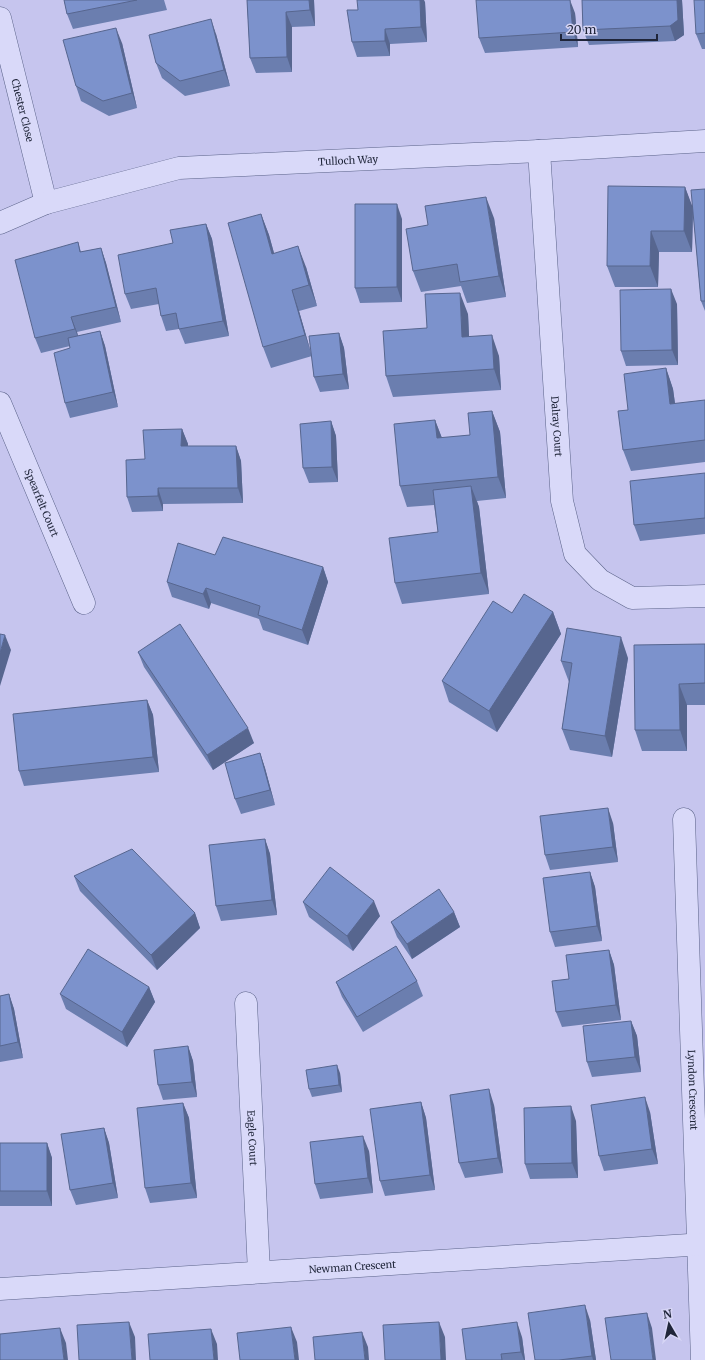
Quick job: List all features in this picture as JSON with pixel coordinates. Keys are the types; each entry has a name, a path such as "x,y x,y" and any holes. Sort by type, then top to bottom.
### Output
{"street":[{"name":"Chester Close","path":"0,18 46,203"},
{"name":"Tulloch Way","path":"0,223 46,203 179,168 539,151 705,141"},
{"name":"Dalray Court","path":"539,151 562,501 575,554 600,580 632,598 705,596"},
{"name":"Spearfelt Court","path":"0,403 84,602"},
{"name":"Lyndon Crescent","path":"684,819 702,1244 702,1360"},
{"name":"Eagle Court","path":"246,1003 259,1272"},
{"name":"Newman Crescent","path":"0,1289 702,1244"}],"building":[{"path":"64,0 137,0 67,14"},
{"path":"247,0 309,0 310,10 286,12 287,57 250,58"},
{"path":"357,0 420,0 421,27 385,29 385,41 352,42 347,10 358,10"},
{"path":"476,0 570,0 573,32 479,38"},
{"path":"582,0 677,0 678,20 670,26 583,30"},
{"path":"694,0 705,0 705,33 696,34"},
{"path":"211,19 224,70 180,81 156,63 149,35"},
{"path":"116,28 132,93 103,101 76,86 63,40"},
{"path":"608,186 685,187 684,231 651,231 650,266 607,266"},
{"path":"705,189 705,301 701,301 691,190"},
{"path":"486,197 499,276 460,282 457,264 413,271 406,229 428,225 425,206"},
{"path":"355,204 397,204 397,287 355,288"},
{"path":"261,214 272,254 298,246 309,285 292,290 305,335 263,347 228,223"},
{"path":"206,224 223,321 179,329 176,313 161,316 156,288 125,294 118,255 173,243 170,230"},
{"path":"78,242 80,252 101,248 116,307 71,317 75,329 35,338 15,260"},
{"path":"671,289 672,350 621,351 620,290"},
{"path":"460,293 462,337 492,335 494,369 386,376 383,331 427,328 425,294"},
{"path":"100,331 113,392 65,403 54,353 70,348 68,338"},
{"path":"339,333 343,374 314,377 309,336"},
{"path":"666,368 670,404 705,400 705,440 623,450 618,411 628,410 624,374"},
{"path":"492,411 498,477 400,486 394,424 435,420 437,438 470,435 468,413"},
{"path":"331,421 332,467 303,468 300,424"},
{"path":"182,429 181,446 236,446 238,488 158,488 158,496 127,497 126,460 145,459 143,430"},
{"path":"705,473 705,518 634,525 630,481"},
{"path":"471,486 481,573 395,583 389,538 438,532 433,490"},
{"path":"223,537 323,567 302,630 258,615 260,606 206,588 203,594 167,582 178,543 215,555"},
{"path":"524,594 553,612 489,711 442,681 493,601 512,613"},
{"path":"180,624 248,728 207,755 138,652"},
{"path":"567,628 621,637 605,736 562,729 572,663 561,661"},
{"path":"0,634 5,635 0,653"},
{"path":"705,644 705,683 679,684 680,730 635,730 634,645"},
{"path":"147,700 153,757 19,771 13,714"},
{"path":"260,753 270,790 235,799 225,763"},
{"path":"608,808 613,847 545,855 540,816"},
{"path":"265,839 272,900 216,906 209,845"},
{"path":"132,849 195,913 151,955 74,876"},
{"path":"330,867 374,901 347,936 303,902"},
{"path":"590,872 597,926 550,932 543,878"},
{"path":"439,889 454,912 407,944 391,922"},
{"path":"396,946 417,981 357,1017 336,982"},
{"path":"88,949 149,987 122,1032 60,994"},
{"path":"609,950 616,1005 556,1012 552,981 569,979 566,955"},
{"path":"9,994 18,1042 0,1046 0,996"},
{"path":"631,1021 635,1057 587,1062 583,1026"},
{"path":"188,1046 192,1082 158,1085 154,1050"},
{"path":"337,1065 339,1085 309,1089 306,1070"},
{"path":"489,1089 498,1158 459,1163 450,1095"},
{"path":"645,1097 652,1149 599,1156 591,1105"},
{"path":"421,1102 430,1175 380,1181 370,1109"},
{"path":"183,1103 191,1183 145,1188 137,1108"},
{"path":"571,1106 572,1163 525,1164 524,1108"},
{"path":"104,1128 113,1183 70,1190 61,1134"},
{"path":"363,1136 368,1178 315,1184 310,1142"},
{"path":"0,1143 47,1143 47,1191 0,1191"},
{"path":"585,1305 592,1356 559,1360 535,1360 528,1313"},
{"path":"647,1313 653,1360 611,1360 605,1318"},
{"path":"129,1322 132,1360 79,1360 77,1325"},
{"path":"439,1322 441,1360 385,1360 383,1325"},
{"path":"517,1322 521,1352 501,1354 502,1360 466,1360 462,1329"},
{"path":"291,1327 295,1360 240,1360 237,1333"},
{"path":"60,1328 64,1360 0,1360 0,1334"},
{"path":"211,1329 214,1360 150,1360 148,1334"},
{"path":"362,1332 365,1360 315,1360 313,1337"}]}
